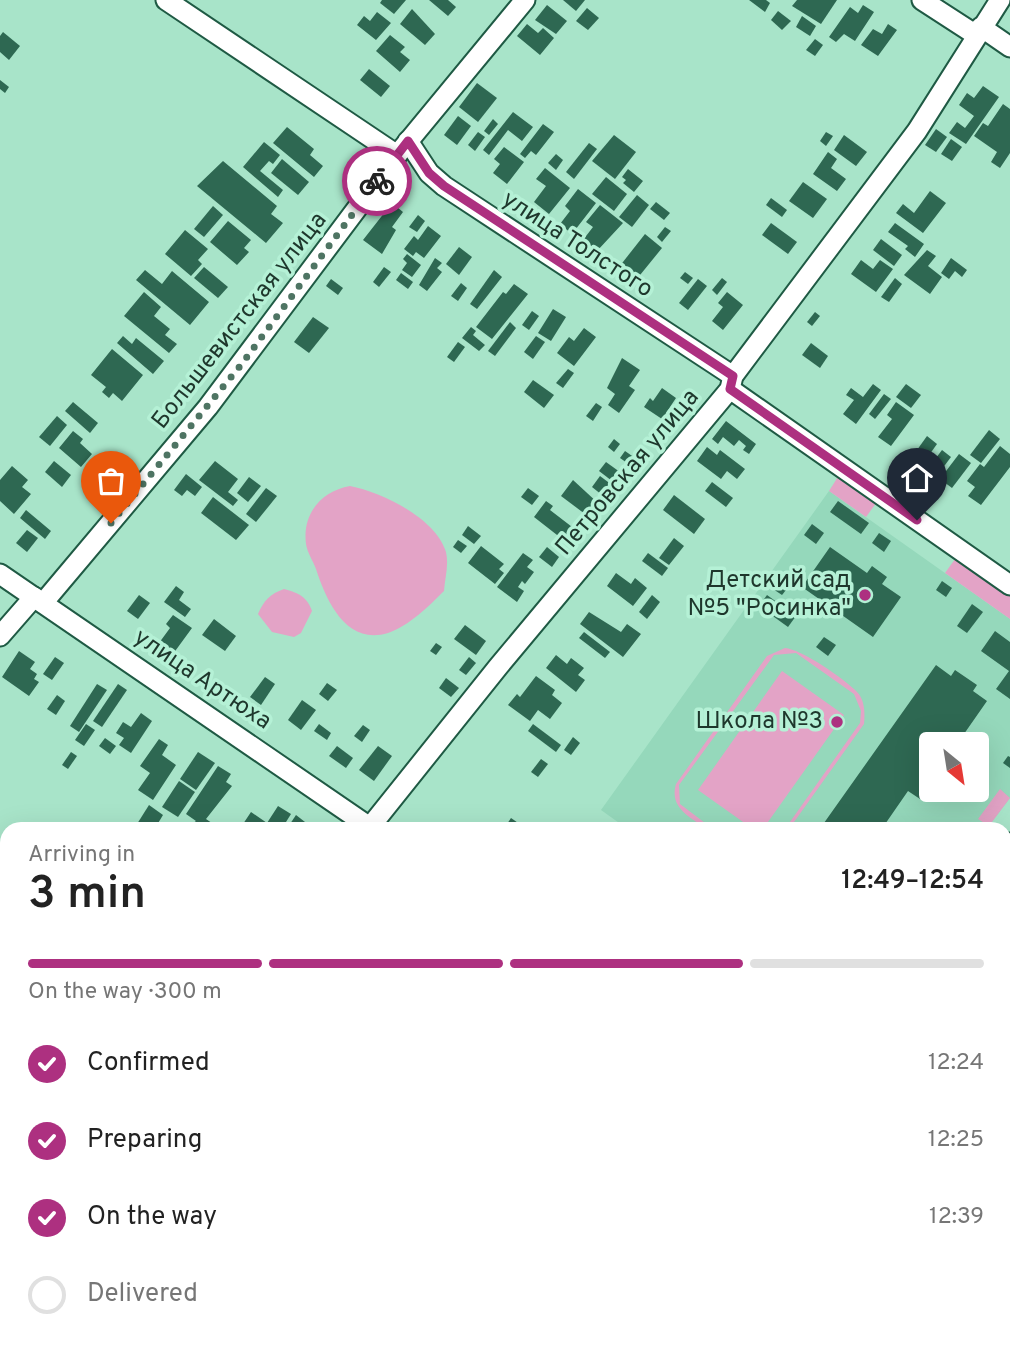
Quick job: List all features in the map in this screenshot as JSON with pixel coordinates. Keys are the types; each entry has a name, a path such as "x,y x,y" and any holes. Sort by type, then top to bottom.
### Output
{"street":[{"name":"улица Толстого","path":"166,0 403,148 444,186 732,382 1010,585"},
{"name":"Большевистская улица","path":"0,636 38,600 216,396 403,148 525,0"},
{"path":"922,0 1010,47"},
{"name":"Петровская улица","path":"377,822 498,667 732,382 916,131 1000,0"},
{"name":"улица Артюха","path":"0,573 363,822"}],"shaded area":[{"path":"841,472 879,499 866,517 829,491"},
{"path":"350,486 377,494 406,509 431,528 446,552 444,591 411,621 388,633 360,633 340,618 326,594 307,547 307,523 316,505 331,493"},
{"name":"Школа №3","path":"829,491 1010,619 1010,798 991,822 618,822 601,810"},
{"path":"958,555 1010,592 1010,619 945,573"},
{"path":"284,589 302,596 312,611 301,633 294,637 272,632 258,614 268,598"},
{"path":"785,648 792,650 843,680 860,695 864,724 794,822 790,822 860,723 861,711 854,694 796,653 774,655 679,785 680,804 704,822 697,822 678,806 676,784 767,656"},
{"path":"782,671 844,715 768,822 743,822 698,790"},
{"path":"1000,789 1010,798 992,822 978,819"}],"building":[{"path":"382,0 406,0 394,14 380,3"},
{"path":"429,0 448,0 456,7 448,16"},
{"path":"563,0 585,0 576,11"},
{"path":"749,0 766,0 770,3 765,12"},
{"path":"797,0 837,0 821,24 792,6"},
{"path":"547,5 567,21 556,34 535,20"},
{"path":"863,5 874,12 855,41 844,34 836,42 829,37 850,7 858,13"},
{"path":"587,8 599,18 588,30 576,21"},
{"path":"412,9 435,34 425,45 400,24"},
{"path":"778,11 791,21 782,30 771,20"},
{"path":"377,12 391,23 376,40 357,25 364,16 370,21"},
{"path":"802,16 816,26 810,36 796,27"},
{"path":"527,24 538,33 543,28 554,38 540,55 517,36"},
{"path":"888,24 897,30 878,56 861,45 873,29 882,34"},
{"path":"3,32 20,46 9,60 0,52 0,36"},
{"path":"390,35 405,47 400,52 410,60 400,72 376,51"},
{"path":"815,39 823,45 815,56 806,50"},
{"path":"369,69 390,86 381,97 360,80"},
{"path":"0,80 9,87 5,93 0,89"},
{"path":"477,83 497,98 478,122 459,107"},
{"path":"983,86 999,97 966,144 949,133 957,122 965,128 974,116 959,105 967,93 974,98"},
{"path":"1003,104 1010,109 1010,153 1000,168 991,162 997,152 974,136 983,123 988,126"},
{"path":"513,112 533,127 522,141 508,130 489,155 483,150"},
{"path":"458,116 471,126 457,145 444,135"},
{"path":"493,119 498,124 489,135 484,131"},
{"path":"543,124 554,132 536,155 531,151 525,158 520,154"},
{"path":"287,127 314,149 310,155 323,166 314,177 273,143"},
{"path":"936,129 947,137 936,152 925,145"},
{"path":"478,132 485,137 475,151 468,145"},
{"path":"826,132 833,136 826,146 820,141"},
{"path":"614,135 636,152 615,179 592,161"},
{"path":"844,135 867,152 856,166 834,150"},
{"path":"951,139 962,147 952,161 941,154"},
{"path":"264,142 280,155 273,164 269,161 260,171 283,190 278,197 243,167"},
{"path":"589,143 597,149 574,179 566,172"},
{"path":"504,147 524,162 507,184 493,173 500,164 494,159"},
{"path":"828,152 837,159 831,168 846,179 837,191 813,174"},
{"path":"556,154 563,160 556,170 548,163"},
{"path":"282,159 309,182 298,195 271,173"},
{"path":"223,161 277,206 271,214 283,223 266,243 197,186"},
{"path":"545,168 570,188 549,214 534,202 546,186 536,179"},
{"path":"628,169 643,181 634,192 623,183 626,180 622,177"},
{"path":"606,177 627,194 614,211 592,194"},
{"path":"803,182 827,199 813,218 789,201"},
{"path":"578,189 596,203 572,234 560,224 570,211 565,206"},
{"path":"930,191 946,203 923,233 896,213 903,204 914,213"},
{"path":"637,195 649,205 632,227 619,217"},
{"path":"771,198 787,210 782,217 766,205"},
{"path":"656,202 670,213 664,220 650,209"},
{"path":"392,203 403,212 392,227 396,230 382,254 363,240"},
{"path":"600,205 623,223 597,251 583,240 593,227 586,222"},
{"path":"213,206 223,215 204,237 194,229"},
{"path":"418,215 425,221 417,232 409,227"},
{"path":"228,221 251,240 244,248 249,252 237,265 210,242"},
{"path":"771,223 797,242 788,254 762,235"},
{"path":"895,223 924,244 915,257 905,249 908,246 888,232"},
{"path":"428,226 441,236 424,258 416,252 413,256 404,249 414,236 418,240"},
{"path":"665,227 671,231 662,242 657,237"},
{"path":"185,230 208,249 198,260 202,264 191,276 165,254"},
{"path":"645,234 662,248 636,280 619,267"},
{"path":"881,239 902,255 894,266 873,250"},
{"path":"459,247 472,257 459,275 446,264"},
{"path":"927,250 936,256 928,266 942,277 930,294 904,275"},
{"path":"407,254 421,265 412,277 402,270 407,263 403,259"},
{"path":"435,258 442,263 437,268 442,272 427,291 419,285"},
{"path":"951,258 967,270 962,277 955,271 949,279 941,273"},
{"path":"861,260 873,269 880,260 893,269 876,292 851,274"},
{"path":"204,267 228,287 218,298 194,278"},
{"path":"384,267 391,272 379,287 373,282"},
{"path":"145,270 162,284 172,271 209,302 190,325 136,280"},
{"path":"494,270 502,277 477,309 470,304"},
{"path":"685,272 693,278 688,284 680,278"},
{"path":"401,273 413,282 408,289 396,280"},
{"path":"722,278 727,282 717,295 712,290"},
{"path":"895,278 902,284 889,302 881,297"},
{"path":"331,279 343,288 338,295 326,286"},
{"path":"698,279 707,286 688,310 679,303"},
{"path":"461,283 467,288 458,301 451,296"},
{"path":"514,284 528,294 492,339 476,327 503,292 506,294"},
{"path":"144,292 161,307 154,316 170,329 165,335 177,344 169,353 124,316"},
{"path":"727,292 743,305 723,330 712,321 723,307 718,303"},
{"path":"553,309 566,317 551,341 538,333"},
{"path":"532,311 539,316 529,330 522,325"},
{"path":"815,312 820,316 812,326 807,322"},
{"path":"313,317 329,328 309,353 294,342"},
{"path":"510,322 516,328 495,356 488,351"},
{"path":"471,327 476,331 473,335 485,345 479,351 462,338"},
{"path":"584,328 596,337 574,366 557,353 569,337 574,341"},
{"path":"123,336 132,344 136,338 164,361 153,374 117,343"},
{"path":"536,336 545,342 533,359 524,352"},
{"path":"458,342 465,347 454,362 447,357"},
{"path":"811,343 828,356 820,368 802,355"},
{"path":"112,349 143,375 122,401 113,393 109,398 102,392 106,387 91,375"},
{"path":"622,358 640,370 629,386 635,390 619,413 608,405 615,394 607,388"},
{"path":"568,369 574,373 563,388 556,383"},
{"path":"533,380 554,395 544,408 524,392"},
{"path":"873,384 881,390 856,424 843,414 854,400 846,395 851,388 863,397"},
{"path":"906,384 921,395 911,408 896,397"},
{"path":"662,388 676,398 662,419 644,407 650,398 653,401"},
{"path":"884,394 891,399 875,419 869,414"},
{"path":"73,402 98,423 90,433 65,411"},
{"path":"896,402 914,415 891,446 878,437 892,419 887,415"},
{"path":"596,403 602,407 593,421 586,416"},
{"path":"57,416 67,425 50,446 39,437"},
{"path":"726,421 756,444 749,454 743,450 746,446 739,440 734,446 723,437 718,444 712,439"},
{"path":"989,430 1000,439 981,463 970,455"},
{"path":"73,431 83,439 80,443 92,454 81,467 59,448"},
{"path":"927,436 937,444 922,465 912,457"},
{"path":"614,439 620,444 614,452 608,447"},
{"path":"1000,446 1010,454 1010,467 981,505 968,496 975,487 967,481 980,464 984,467"},
{"path":"707,447 717,455 720,450 745,469 737,479 727,471 721,479 697,461"},
{"path":"942,450 951,457 942,469 933,462"},
{"path":"625,451 635,458 630,465 620,458"},
{"path":"959,454 971,463 952,488 940,479"},
{"path":"54,461 71,475 62,487 45,472"},
{"path":"215,461 238,479 228,492 238,500 233,506 199,480"},
{"path":"606,462 624,475 616,484 599,471"},
{"path":"12,466 28,480 22,487 31,494 14,514 0,501 0,480"},
{"path":"186,474 202,487 195,496 187,490 182,496 174,490"},
{"path":"600,476 616,488 607,499 592,487"},
{"path":"249,477 261,486 248,502 237,493"},
{"path":"573,480 599,504 589,517 561,496"},
{"path":"712,482 733,498 726,507 705,491"},
{"path":"266,488 277,496 256,522 246,514"},
{"path":"528,488 539,496 532,505 521,497"},
{"path":"674,495 705,519 694,534 663,510"},
{"path":"213,497 249,525 236,540 201,513"},
{"path":"546,501 553,506 550,510 576,530 566,542 534,517"},
{"path":"838,501 869,523 861,534 830,512"},
{"path":"26,510 51,531 45,539 20,518"},
{"path":"812,524 824,533 816,544 804,535"},
{"path":"468,526 481,536 474,544 462,535"},
{"path":"27,530 38,538 27,552 16,543"},
{"path":"879,533 891,541 884,552 872,543"},
{"path":"674,538 684,546 669,565 659,558"},
{"path":"458,540 467,546 461,553 453,547"},
{"path":"481,546 504,564 499,569 504,573 495,584 468,563"},
{"path":"547,547 559,557 552,567 539,557"},
{"path":"830,547 867,573 872,566 887,577 882,584 901,597 873,637 802,587"},
{"path":"523,553 533,560 527,567 534,572 525,584 522,581 518,587 524,591 517,602 497,587"},
{"path":"648,553 668,568 662,576 642,561"},
{"path":"616,573 631,584 635,578 647,588 633,606 607,586"},
{"path":"778,576 790,585 782,595 770,587"},
{"path":"942,581 952,588 946,597 936,590"},
{"path":"176,586 184,592 179,600 191,609 185,617 164,602"},
{"path":"139,595 150,603 138,619 127,611"},
{"path":"652,595 660,602 647,619 639,612"},
{"path":"767,595 796,616 788,627 759,606"},
{"path":"972,604 983,612 967,633 957,626"},
{"path":"589,612 621,632 627,624 641,634 623,657 580,624"},
{"path":"173,615 192,628 173,654 159,643 170,628 166,624"},
{"path":"214,619 236,636 225,651 202,635"},
{"path":"465,625 486,641 476,655 454,639"},
{"path":"995,631 1010,642 1010,699 996,689 1009,671 981,651"},
{"path":"584,632 610,652 605,658 579,638"},
{"path":"824,637 836,645 828,656 816,647"},
{"path":"436,643 442,647 436,655 430,651"},
{"path":"19,651 35,662 30,669 37,674 34,679 39,682 29,696 2,677"},
{"path":"556,655 567,664 571,658 584,668 578,675 585,680 576,692 546,668"},
{"path":"55,657 64,663 52,680 43,674"},
{"path":"469,657 476,663 466,675 459,670"},
{"path":"936,665 951,676 955,670 977,685 973,691 987,701 965,732 919,732 919,798 908,791 887,822 825,822"},
{"path":"536,676 555,690 552,695 562,703 550,719 538,710 530,721 508,705 517,694 520,697"},
{"path":"265,677 275,684 261,705 250,697"},
{"path":"446,678 459,688 451,697 439,688"},
{"path":"327,683 337,690 328,701 319,694"},
{"path":"97,684 107,690 79,732 70,726"},
{"path":"118,684 127,690 102,727 93,721"},
{"path":"57,695 65,701 56,715 47,709"},
{"path":"302,700 316,710 301,730 288,720"},
{"path":"141,713 152,721 131,753 119,745 124,738 116,733 123,722 131,727"},
{"path":"86,724 95,730 84,746 75,740"},
{"path":"319,724 331,733 327,740 314,731"},
{"path":"533,724 561,745 556,752 528,731"},
{"path":"363,725 370,730 362,742 354,736"},
{"path":"573,737 580,743 571,755 564,750"},
{"path":"105,738 116,746 110,754 99,746"},
{"path":"159,739 168,745 162,755 176,765 153,800 138,790 150,773 140,766"},
{"path":"337,746 353,758 346,768 329,756"},
{"path":"378,746 392,756 374,781 359,770"},
{"path":"71,752 77,756 68,769 62,765"},
{"path":"198,752 215,763 196,790 180,779"},
{"path":"1010,757 1010,768 1003,763"},
{"path":"541,759 548,764 538,777 531,772"},
{"path":"218,766 231,774 226,782 232,786 206,819 210,822 195,822 186,814"},
{"path":"179,781 195,792 178,817 162,807"},
{"path":"149,805 163,815 159,822 138,822"},
{"path":"278,806 291,814 286,822 268,822"},
{"path":"251,812 266,822 244,822"},
{"path":"296,815 305,822 291,822"}],"way so far":[{"path":"111,523 241,365 377,181"}],"place":[{"name":"Детский сад №5 \"Росинка\"","path":"865,595"},
{"name":"Школа №3","path":"837,722"}],"route":[{"path":"377,181 408,141 434,179 733,376 730,389 917,520"}]}
